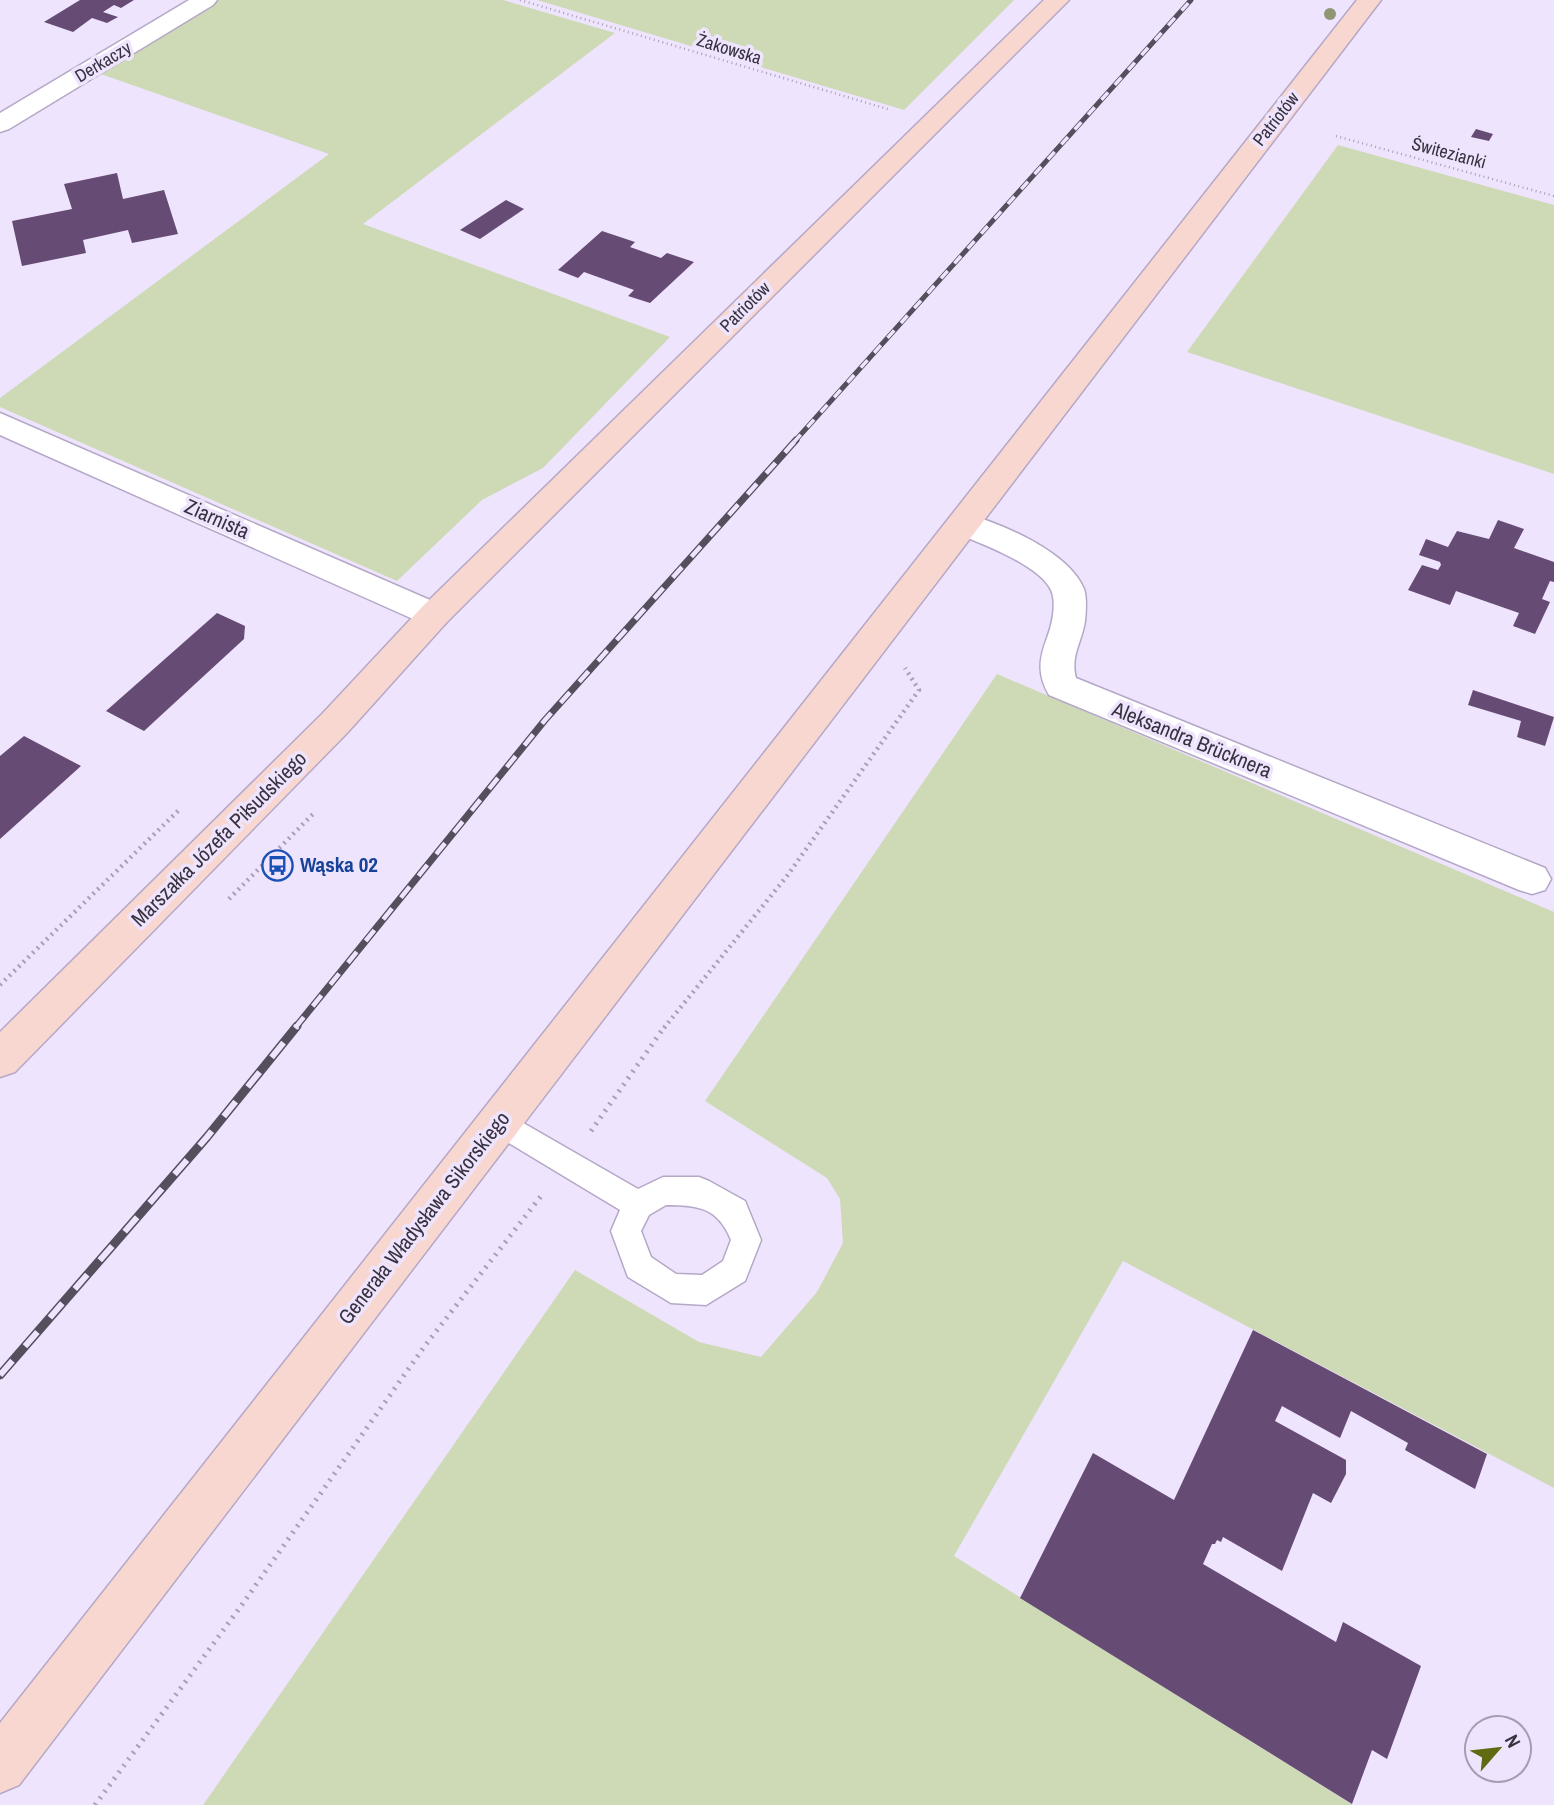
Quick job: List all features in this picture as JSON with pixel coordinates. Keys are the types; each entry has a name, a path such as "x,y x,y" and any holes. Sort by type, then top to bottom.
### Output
{"main road":[{"name":"Patriotów","path":"434,615 1058,0"},
{"name":"Patriotów","path":"861,655 1368,0"},
{"name":"Marszałka Józefa Piłsudskiego","path":"0,1059 335,723 434,615"},
{"name":"Generała Władysława Sikorskiego","path":"0,1766 861,655"}],"street":[{"name":"Derkaczy","path":"0,124 205,0"},
{"name":"Ziarnista","path":"0,423 434,615"},
{"name":"Aleksandra Brücknera","path":"964,524 1028,552 1059,576 1068,588 1067,626 1054,665 1061,686 1532,879"}],"lane":[{"path":"499,1122 638,1205"}],"path":[{"name":"Żakowska","path":"520,0 932,122"},
{"name":"Świtezianki","path":"1336,136 1554,196"},
{"path":"95,1805 241,1606 424,1347 567,1163 660,1033 787,876 919,690 898,658 861,655"}],"green space":[{"path":"218,0 503,0 615,33 363,224 670,337 543,468 482,500 397,581 0,407 0,398 329,154 98,73"},
{"path":"537,0 1014,0 904,110"},
{"path":"1338,145 1554,205 1554,474 1187,352"},
{"path":"997,674 1554,912 1554,1488 1123,1261 954,1556 1353,1805 203,1805 575,1270 699,1342 761,1357 817,1292 843,1243 840,1199 827,1178 705,1101"}],"building":[{"path":"80,0 134,0 121,8 114,5 103,12 118,17 107,23 92,18 73,32 44,22"},
{"path":"1476,129 1493,134 1489,141 1471,137"},
{"path":"117,173 123,199 164,190 178,234 132,243 128,230 83,240 86,253 22,266 12,221 72,209 64,184"},
{"path":"506,200 524,209 480,239 460,230"},
{"path":"602,231 635,242 630,247 661,258 667,253 694,262 650,303 628,296 634,290 584,272 578,278 558,270"},
{"path":"1498,520 1524,529 1514,548 1554,562 1554,582 1550,581 1542,599 1550,602 1535,634 1513,626 1519,613 1456,591 1450,605 1408,590 1422,565 1438,570 1441,565 1440,562 1419,555 1426,539 1448,547 1457,531 1489,539"},
{"path":"217,613 245,626 244,639 144,731 106,711"},
{"path":"1473,690 1554,717 1545,746 1517,737 1521,721 1468,705"},
{"path":"24,736 81,766 0,839 0,756"},
{"path":"1253,1330 1487,1454 1475,1489 1405,1450 1408,1443 1351,1411 1340,1438 1282,1406 1275,1421 1346,1460 1346,1474 1331,1503 1313,1493 1282,1571 1223,1537 1221,1542 1217,1540 1212,1544 1203,1564 1336,1642 1343,1622 1421,1666 1387,1759 1372,1750 1352,1804 1020,1598 1093,1453 1174,1500"}],"railway":[{"path":"794,442 1191,0"},
{"path":"295,1028 545,720 796,440"},
{"path":"0,1375 207,1137 297,1026"}],"place":[{"name":"Wąska 02","path":"277,865"}]}
